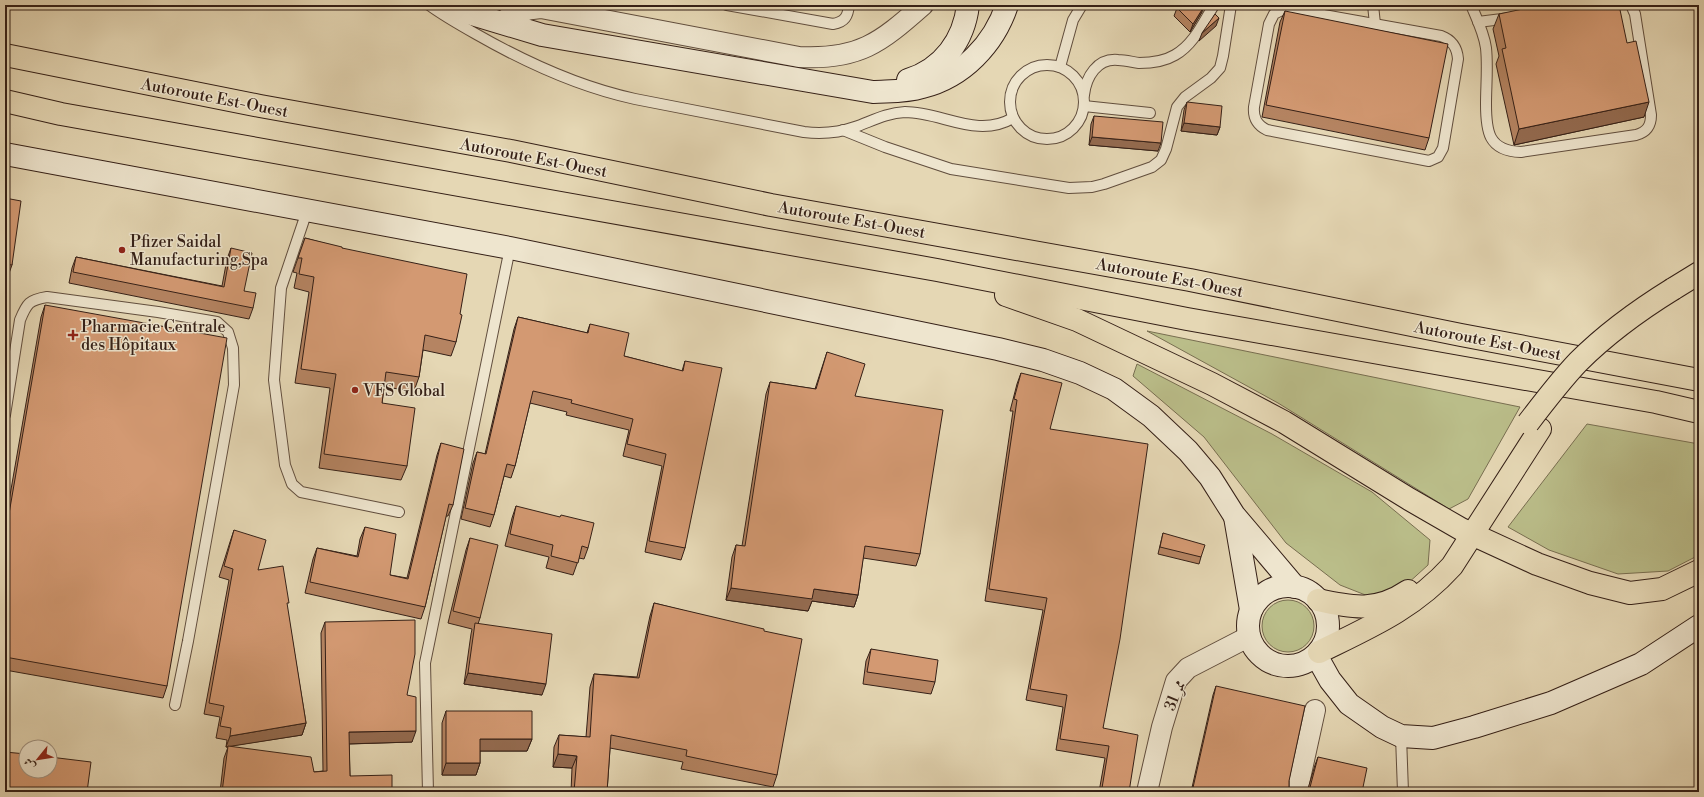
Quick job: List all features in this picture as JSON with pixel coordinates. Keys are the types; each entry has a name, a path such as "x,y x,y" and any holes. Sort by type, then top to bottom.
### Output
{"highway":[{"name":"Autoroute Est-Ouest","path":"5,55 260,106 511,151 771,205 1190,280 1453,334 1699,380"},
{"name":"Autoroute Est-Ouest","path":"5,102 60,114 937,270 1187,319 1656,402 1699,412"},
{"path":"937,270 1077,320 1212,384 1284,422 1409,499 1467,531 1536,564 1590,583 1630,593 1662,589 1699,571"},
{"path":"1676,294 1699,273"},
{"path":"1318,600 1357,607 1372,606 1388,602 1404,594 1433,572 1467,531 1534,426 1552,392 1578,362 1639,310 1676,294 1699,287"},
{"path":"1318,654 1394,614 1426,592 1452,566 1467,531"}],"main road":[{"path":"442,5 508,13 542,35 873,92 898,91 923,87 956,72 985,47 992,37 1008,5"},
{"path":"873,92 916,77 940,62 958,41 964,28 968,5"},
{"path":"5,154 510,248 998,349 1043,360 1072,370 1114,389 1151,416 1192,456 1210,477 1234,516 1295,587"},
{"path":"1234,516 1251,610"},
{"path":"1282,586 1295,587 1308,591 1318,600 1325,609 1328,620 1328,631 1325,642 1318,654 1307,662 1295,666 1284,666 1272,663 1262,656 1254,647 1250,636 1248,623 1251,610 1259,599 1269,591 1282,586"},
{"path":"1318,654 1330,680 1349,704 1382,727 1401,736 1432,738 1474,728 1552,703 1641,664 1699,626"}],"street":[{"path":"508,13 541,8 799,57 822,58 845,55 867,48 887,36 923,5"},
{"name":"ممر 31","path":"1147,792 1162,727 1176,681 1188,668 1250,636"},
{"path":"1297,792 1315,710"}],"lane":[{"path":"429,5 443,16 515,55 564,77 616,95 804,132 830,133 855,127 877,118 906,112 986,127 1005,123 1013,118"},
{"path":"727,5 833,24 838,23 847,16 849,5"},
{"path":"1060,67 1073,20 1082,5"},
{"path":"1084,101 1081,86 1076,78 1068,71 1060,67 1050,65 1040,65 1023,73 1016,81 1009,99 1013,118 1018,127 1025,133 1044,140 1054,140 1063,137 1074,128 1082,115 1088,77 1094,69 1107,60 1117,59 1139,63 1151,62 1175,55 1196,35 1214,5"},
{"path":"843,130 885,147 951,169 1069,188 1092,187 1104,184 1152,167 1161,160 1166,149 1177,107 1185,97 1216,73 1220,68 1224,56 1231,5"},
{"path":"1373,5 1375,24"},
{"path":"1470,5 1483,35 1486,50 1486,129 1496,145 1507,151 1521,152 1636,135 1643,133 1648,128 1651,122 1651,115 1635,14 1631,5"},
{"path":"1290,9 1375,24 1441,36 1447,38 1456,47 1458,59 1443,148 1438,157 1429,161 1267,130 1258,123 1254,113 1254,107 1269,24 1274,14 1279,11 1290,9"},
{"path":"1478,22 1523,16"},
{"path":"1084,101 1150,113"},
{"path":"307,211 281,288 274,380 285,465 292,484 301,492 399,512"},
{"path":"428,792 426,663 510,248"},
{"path":"5,415 20,320 25,308 34,299 47,298 158,312 218,322 228,332 233,348 234,385 191,626 175,705"},
{"path":"1401,736 1403,792"}],"green space":[{"path":"1147,331 1520,407 1468,499 1449,509 1278,403"},
{"path":"1137,364 1272,434 1372,492 1430,540 1428,565 1406,585 1368,596 1340,585 1286,543 1204,437 1133,376"},
{"path":"1587,424 1699,444 1699,555 1668,571 1618,574 1549,550 1508,527"},
{"path":"1283,600 1293,600 1307,607 1314,621 1314,631 1307,645 1293,652 1283,652 1273,648 1266,641 1262,631 1262,621 1266,611 1273,604"}],"building":[{"path":"1180,5 1205,5 1193,24 1177,8"},
{"path":"1542,5 1619,5 1627,43 1636,41 1649,102 1519,129 1502,49 1506,48 1499,14"},
{"path":"1285,11 1448,44 1429,138 1266,105"},
{"path":"1215,14 1219,18 1202,33"},
{"path":"1187,102 1222,106 1220,127 1184,123"},
{"path":"1094,116 1163,122 1161,143 1092,137"},
{"path":"5,198 21,201 12,265 5,264"},
{"path":"305,238 342,248 467,274 460,314 462,315 456,342 425,335 419,377 386,372 382,403 415,408 407,466 324,454 336,374 301,369 314,277 299,274 302,258 298,258"},
{"path":"231,248 252,253 244,291 256,293 253,308 73,272 76,257 224,287"},
{"path":"45,305 227,338 167,686 5,657 5,537"},
{"path":"518,317 588,333 590,324 629,333 624,356 683,371 685,361 722,368 685,548 649,541 666,454 627,444 633,419 571,403 572,400 533,391 515,466 507,464 494,515 465,508 477,452 486,454"},
{"path":"827,352 865,364 855,396 943,410 920,554 865,546 858,595 814,589 812,599 731,588 736,545 745,546 770,382 816,389"},
{"path":"1021,373 1062,383 1050,429 1148,444 1120,639 1103,728 1138,735 1129,792 1102,788 1109,746 1060,739 1067,695 1030,689 1047,598 989,589 1017,400 1014,399"},
{"path":"441,443 464,449 453,505 449,504 425,607 310,582 317,548 358,557 365,527 396,534 390,575 408,579"},
{"path":"516,506 560,517 561,515 594,523 588,548 582,546 578,563 551,556 553,545 510,534"},
{"path":"234,530 266,540 258,570 283,566 289,603 287,603 306,723 230,736 231,728 220,726 224,706 209,703 233,569 224,566"},
{"path":"1163,533 1205,545 1201,557 1160,547"},
{"path":"470,538 498,545 480,618 453,611"},
{"path":"654,603 764,629 764,631 802,639 777,775 686,756 687,750 611,735 607,792 574,792 577,756 558,754 559,735 590,737 594,674 639,678"},
{"path":"415,620 415,654 407,695 416,697 416,731 349,732 350,776 392,775 392,792 222,792 228,746 311,757 314,772 327,771 325,622"},
{"path":"475,623 552,634 546,684 468,673"},
{"path":"871,649 938,660 935,682 867,672"},
{"path":"1216,686 1305,706 1289,781 1289,788 1292,792 1192,792"},
{"path":"446,711 532,711 532,739 480,739 480,763 446,763"},
{"path":"5,752 18,753 18,779 58,779 58,758 91,762 87,792 5,792"},
{"path":"1318,757 1367,768 1362,792 1307,792 1309,791"}],"place":[{"name":"Pfizer Saidal Manufacturing,Spa","path":"122,250"},
{"name":"Pharmacie Centrale des Hôpitaux","path":"73,335"},
{"name":"VFS Global","path":"355,390"}]}
